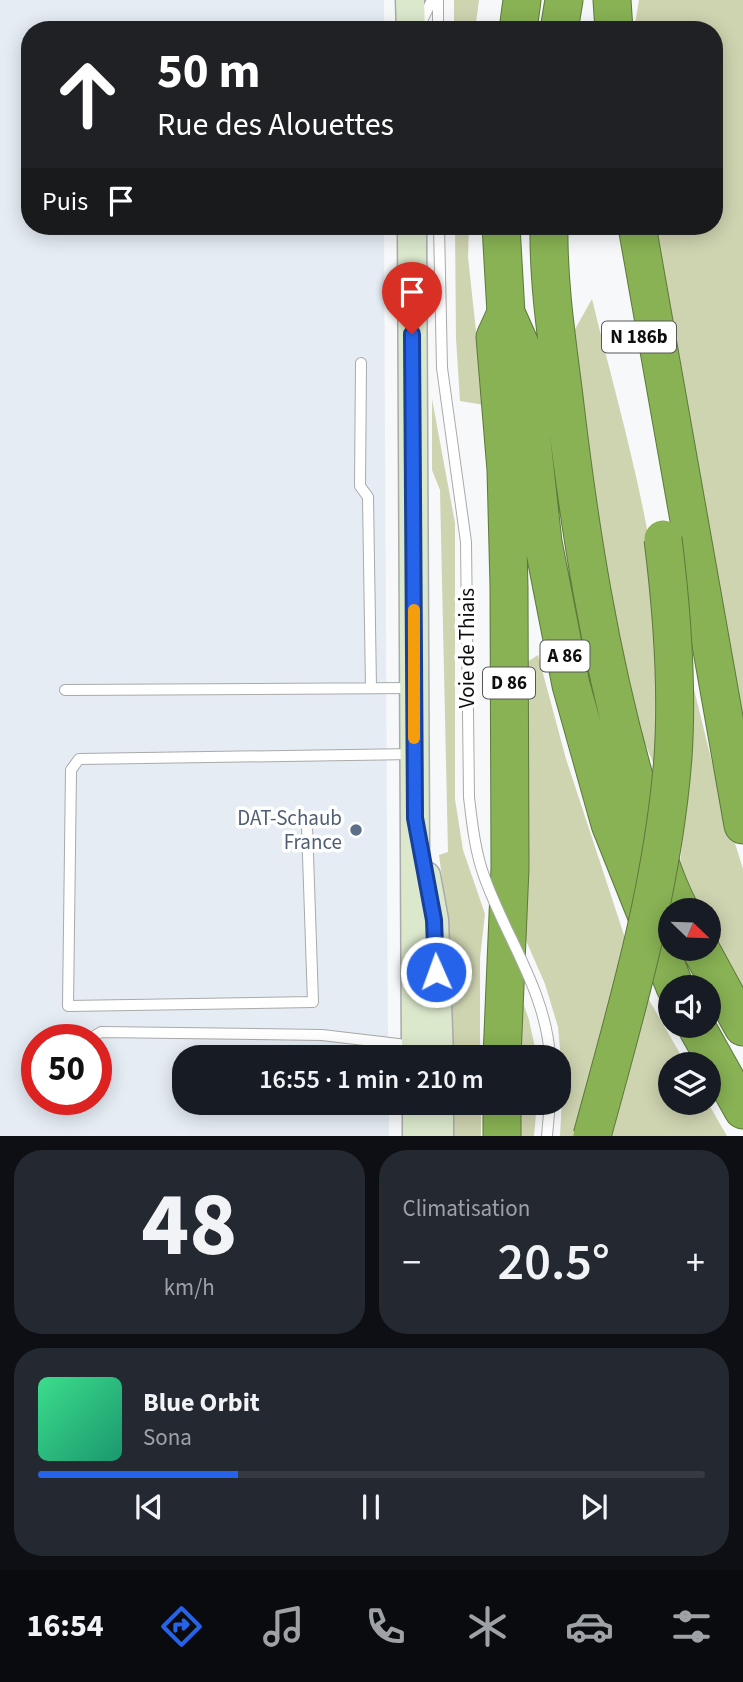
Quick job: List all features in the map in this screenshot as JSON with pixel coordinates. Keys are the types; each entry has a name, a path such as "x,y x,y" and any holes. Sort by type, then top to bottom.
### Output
{"highway":[{"path":"519,21 522,0"},
{"path":"560,21 564,0"},
{"path":"612,0 613,21"},
{"name":"A 86","path":"502,235 506,313 522,349 543,542 579,723 610,824 670,975"},
{"name":"A 86","path":"550,235 562,377 591,597 618,719 651,833 674,898"},
{"name":"N 186b","path":"592,1136 650,913 670,789 675,664 653,448 626,235"},
{"path":"639,235 743,825"},
{"name":"D 86","path":"503,1045 510,868 508,563 506,470 495,337 506,313"},
{"path":"707,961 743,1027"},
{"path":"703,1038 743,1110"},
{"path":"502,1115 502,1136"}],"main road":[{"path":"411,0 411,21"},
{"path":"412,235 414,754 423,1045"},
{"path":"416,1115 417,1136"},
{"path":"439,1115 439,1136"}],"lane":[{"path":"422,21 432,0"},
{"path":"438,0 438,21"},
{"name":"Voie de Thiais","path":"439,235 442,368 466,542 469,797 483,875 530,979 543,1017 548,1045"},
{"path":"361,363 360,486 368,498 371,688"},
{"path":"65,690 414,688"},
{"path":"307,826 313,1002 68,1006 71,770 79,759 414,754"},
{"path":"112,1032 322,1035 378,1045"},
{"path":"547,1136 549,1115"}],"shaded area":[{"path":"0,0 384,0 384,21 21,21 21,235 384,235 388,1045 172,1045 172,1115 389,1115 389,1136 0,1136"}],"green space":[{"path":"454,0 479,0 476,21 454,21"},
{"path":"639,0 743,0 743,752 656,235 723,235 723,21 636,21"},
{"path":"455,235 469,235 468,257 484,405 460,401 456,338"},
{"path":"592,299 636,477 659,606 659,698 654,765 638,726 622,666 600,532 574,331"},
{"path":"432,399 455,523 455,799 463,850 485,914 480,958 480,1045 453,1045 452,955 439,855 448,852 440,490 432,470"},
{"path":"538,655 566,759 626,941 581,1136 560,1136 561,1115 571,1115 571,1045 560,1045 558,1027 545,984 521,929 518,668"},
{"path":"689,669 720,795 743,869 743,992 721,951 721,898 696,898 680,864 686,805"},
{"path":"518,988 534,1045 516,1045"},
{"path":"648,998 658,1015 658,1038 671,1038 679,1052 658,1052 658,1115 715,1115 727,1136 608,1136"},
{"path":"454,1115 481,1115 481,1136 453,1136"},
{"path":"514,1115 536,1115 534,1136 514,1136"}],"slow traffic":[{"path":"414,610 414,738"}],"place":[{"name":"DAT-Schaub France","path":"356,830"}],"route":[{"path":"412,334 415,818 434,920 436,972"}]}
